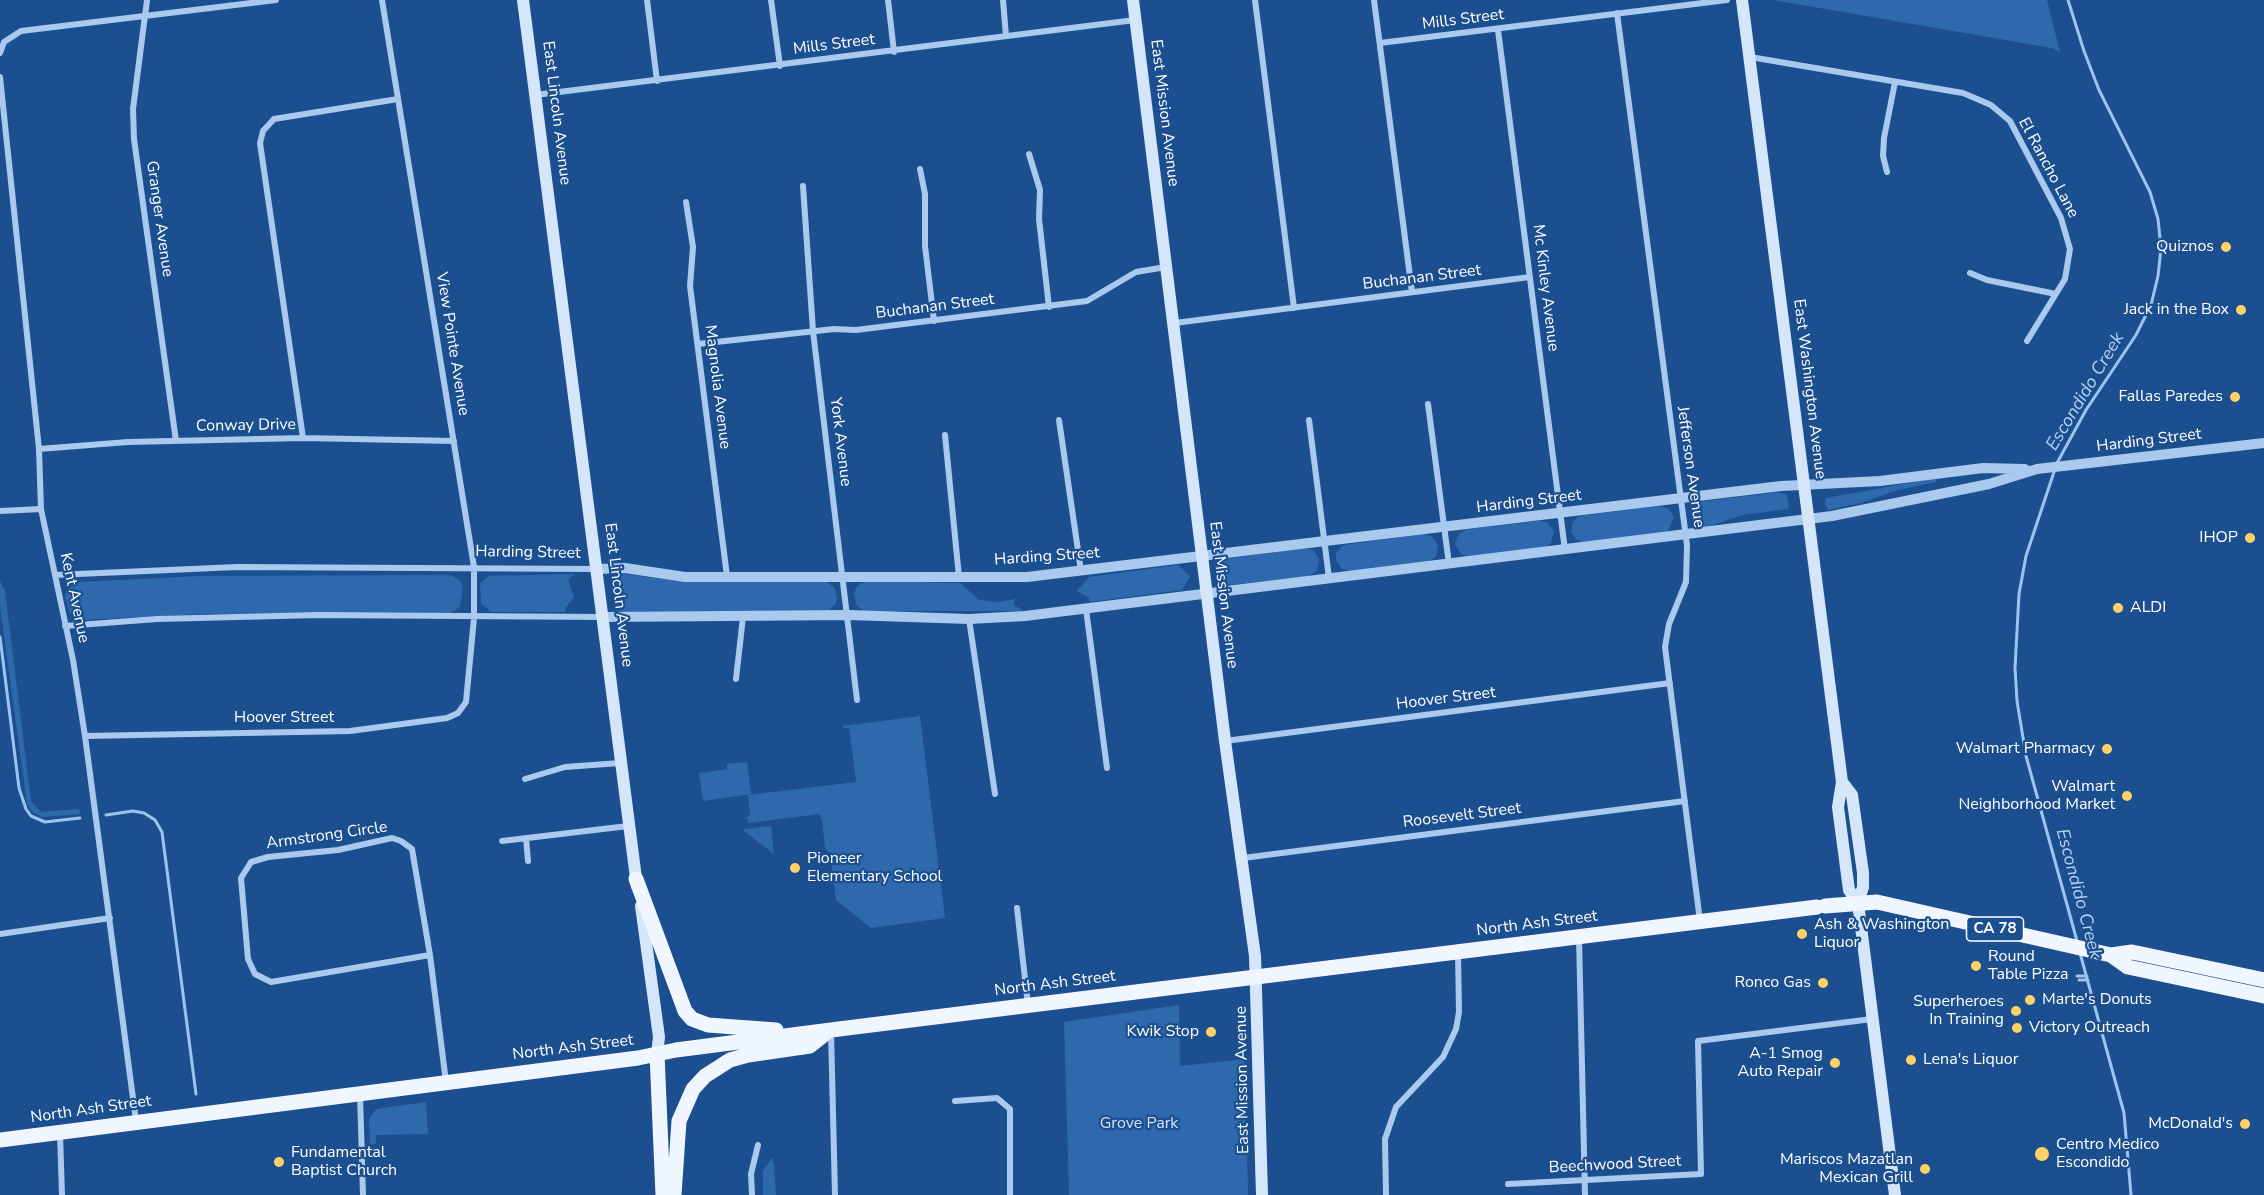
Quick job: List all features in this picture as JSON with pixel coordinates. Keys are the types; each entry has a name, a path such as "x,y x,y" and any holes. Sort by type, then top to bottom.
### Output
{"main road":[{"name":"East Lincoln Avenue","path":"523,0 628,826 658,1037 663,1195"},
{"name":"East Mission Avenue","path":"1133,0 1175,323 1225,741 1243,858 1256,977 1262,1195"},
{"name":"East Washington Avenue","path":"1742,0 1842,782 1838,807 1849,890 1858,903 1895,1195"},
{"path":"636,879 685,1011 692,1019 708,1025 808,1032"},
{"name":"North Ash Street","path":"0,1140 360,1094 831,1029 1858,903 1877,902 2104,953 2132,951 2264,980"},
{"name":"North Ash Street","path":"2104,953 2128,967 2264,996"},
{"path":"674,1195 679,1120 693,1089 705,1076 730,1060 748,1055 810,1046 831,1029"}],"street":[{"name":"Granger Avenue","path":"147,0 147,16 138,54 133,109 134,139 176,441"},
{"path":"0,52 4,42 21,32 276,0"},
{"name":"View Pointe Avenue","path":"382,0 474,567 474,618 468,693"},
{"path":"647,0 657,81"},
{"path":"771,0 780,66"},
{"path":"888,0 894,52"},
{"path":"1003,0 1006,36"},
{"path":"1255,0 1294,308"},
{"path":"1374,0 1412,292"},
{"name":"Mills Street","path":"1380,43 1727,0"},
{"name":"Jefferson Avenue","path":"1617,13 1686,535 1686,582 1666,636 1700,922"},
{"name":"Mills Street","path":"535,95 894,52 1135,20"},
{"name":"Mc Kinley Avenue","path":"1498,30 1564,550"},
{"name":"El Rancho Lane","path":"1750,57 1973,96 1992,105 2010,121 2019,133 2067,233 2070,249 2069,265 2056,294 2027,341"},
{"name":"Kent Avenue","path":"0,77 39,449 41,509 85,735 136,1122"},
{"path":"1887,172 1883,156 1884,138 1894,82"},
{"path":"303,438 260,143 263,131 274,119 398,99"},
{"path":"1029,154 1040,190 1039,219 1049,307"},
{"path":"920,169 925,194 925,246 934,321"},
{"name":"York Avenue","path":"803,186 813,331 849,615 857,700"},
{"name":"Magnolia Avenue","path":"686,202 693,247 690,286 727,576"},
{"name":"Buchanan Street","path":"698,344 813,331 856,330 1087,302 1136,272 1167,267"},
{"path":"1970,273 1987,280 2056,294"},
{"name":"Buchanan Street","path":"1175,323 1530,277"},
{"path":"1428,404 1449,564"},
{"path":"1059,420 1081,572"},
{"path":"1310,420 1329,578"},
{"path":"945,435 958,577"},
{"name":"Conway Drive","path":"39,449 176,441 303,438 454,441"},
{"name":"Harding Street","path":"55,575 237,567 474,567 625,568 685,577 1027,576 1081,572 1680,499 1880,481 1983,468 2037,469 2264,442"},
{"name":"Harding Street","path":"65,626 157,619 318,615 474,618 849,615 969,619 1086,609 1809,518 1989,484 2037,469"},
{"path":"0,511 41,509"},
{"path":"1086,609 1107,768"},
{"path":"736,679 743,617"},
{"path":"969,619 995,794"},
{"name":"Hoover Street","path":"1225,741 1670,683"},
{"name":"Hoover Street","path":"85,735 350,731 447,718 458,713 466,702 468,693"},
{"path":"525,779 565,767 620,763"},
{"name":"Roosevelt Street","path":"1243,858 1685,801"},
{"path":"502,841 628,826"},
{"name":"Armstrong Circle","path":"430,955 271,982 255,974 248,959 241,878 251,862 267,857 338,850 392,838 401,841 415,853 430,955 446,1082"},
{"path":"526,838 528,861"},
{"path":"1017,908 1028,1005"},
{"path":"0,934 110,918"},
{"path":"1578,937 1585,1195"},
{"path":"1386,1195 1385,1139 1396,1107 1443,1057 1456,1029 1460,1012 1458,952"},
{"name":"Beechwood Street","path":"1508,1184 1701,1174 1698,1041 1872,1019"},
{"path":"831,1029 835,1195"},
{"path":"360,1094 363,1195"},
{"path":"955,1101 997,1098 1010,1109 1010,1195"},
{"path":"60,1132 62,1195"},
{"path":"752,1195 751,1174 758,1145"}],"green space":[{"path":"1773,0 2047,0 2060,52 2052,48"},
{"path":"1936,478 1936,482 1898,490 1861,503 1828,510 1825,504 1826,498"},
{"path":"1779,492 1787,495 1789,509 1742,515 1705,528 1699,527 1692,519 1692,509 1699,502"},
{"path":"1659,506 1669,509 1674,517 1668,531 1584,543 1576,539 1571,531 1573,522 1579,516"},
{"path":"1547,522 1554,531 1551,543 1543,548 1470,556 1462,555 1455,545 1458,535 1467,529"},
{"path":"1423,534 1432,536 1438,545 1436,557 1427,562 1350,571 1342,569 1336,560 1336,553 1344,545"},
{"path":"1304,548 1313,550 1319,559 1317,571 1309,576 1231,585 1223,583 1220,562 1225,559"},
{"path":"1178,565 1190,576 1182,590 1089,602 1089,598 1077,591 1089,577"},
{"path":"575,574 568,580 574,597 565,612 491,612 481,603 480,584 488,576"},
{"path":"624,574 686,582 827,582 835,588 837,599 835,605 827,611 624,612 616,610 611,586 613,577"},
{"path":"450,575 460,580 463,588 460,607 450,613 205,614 81,620 70,614 65,596 68,588 77,582 201,576"},
{"path":"0,581 5,591 31,801 41,812 79,809 80,814 42,817 33,812 27,804 0,606"},
{"path":"867,581 960,583 979,600 997,602 1016,599 1013,603 1015,606 1024,611 864,611 857,606 854,593 858,585"},
{"path":"920,716 945,918 871,928 836,900 830,854 825,848 819,814 748,823 747,817 750,816 748,795 856,782 849,728 843,728 843,726"},
{"path":"747,762 751,794 703,801 699,773 727,769 727,764"},
{"path":"771,826 774,854 744,831 744,829"},
{"name":"Grove Park","path":"1179,1005 1180,1066 1245,1059 1248,1195 1069,1195 1064,1022"},
{"path":"426,1102 428,1134 376,1135 376,1144 370,1144 369,1119 376,1109"},
{"path":"773,1157 776,1195 763,1195 763,1171"}],"waterway":[{"name":"Escondido Creek","path":"2057,463 2086,410 2136,335 2151,305 2158,276 2161,248 2158,219 2150,192 2099,90 2068,0"},
{"name":"Escondido Creek","path":"2055,469 2026,556 2019,594 2015,668 2017,701 2026,756 2077,941"},
{"path":"0,637 19,788 26,809 31,816 45,822 80,818"},
{"path":"106,815 133,811 144,813 155,820 162,832 196,1094"},
{"name":"Escondido Creek","path":"2080,953 2124,1113 2131,1195"},
{"path":"2077,976 2087,976"},
{"name":"Escondido Creek","path":"2079,980 2088,980"}],"place":[{"name":"Quiznos","path":"2226,247"},
{"name":"Jack in the Box","path":"2241,310"},
{"name":"Fallas Paredes","path":"2235,397"},
{"name":"IHOP","path":"2250,538"},
{"name":"ALDI","path":"2118,608"},
{"name":"Walmart Pharmacy","path":"2107,749"},
{"name":"Walmart Neighborhood Market","path":"2127,796"},
{"name":"Pioneer Elementary School","path":"795,868"},
{"name":"Ash & Washington Liquor","path":"1802,934"},
{"name":"Round Table Pizza","path":"1976,966"},
{"name":"Ronco Gas","path":"1823,983"},
{"name":"Marte's Donuts","path":"2030,1000"},
{"name":"Superheroes In Training","path":"2016,1011"},
{"name":"Victory Outreach","path":"2017,1028"},
{"name":"Kwik Stop","path":"1211,1032"},
{"name":"Lena's Liquor","path":"1911,1060"},
{"name":"A-1 Smog Auto Repair","path":"1835,1063"},
{"name":"McDonald's","path":"2245,1124"},
{"name":"Centro Medico Escondido","path":"2042,1154"},
{"name":"Fundamental Baptist Church","path":"279,1162"},
{"name":"Mariscos Mazatlan Mexican Grill","path":"1925,1169"}]}
